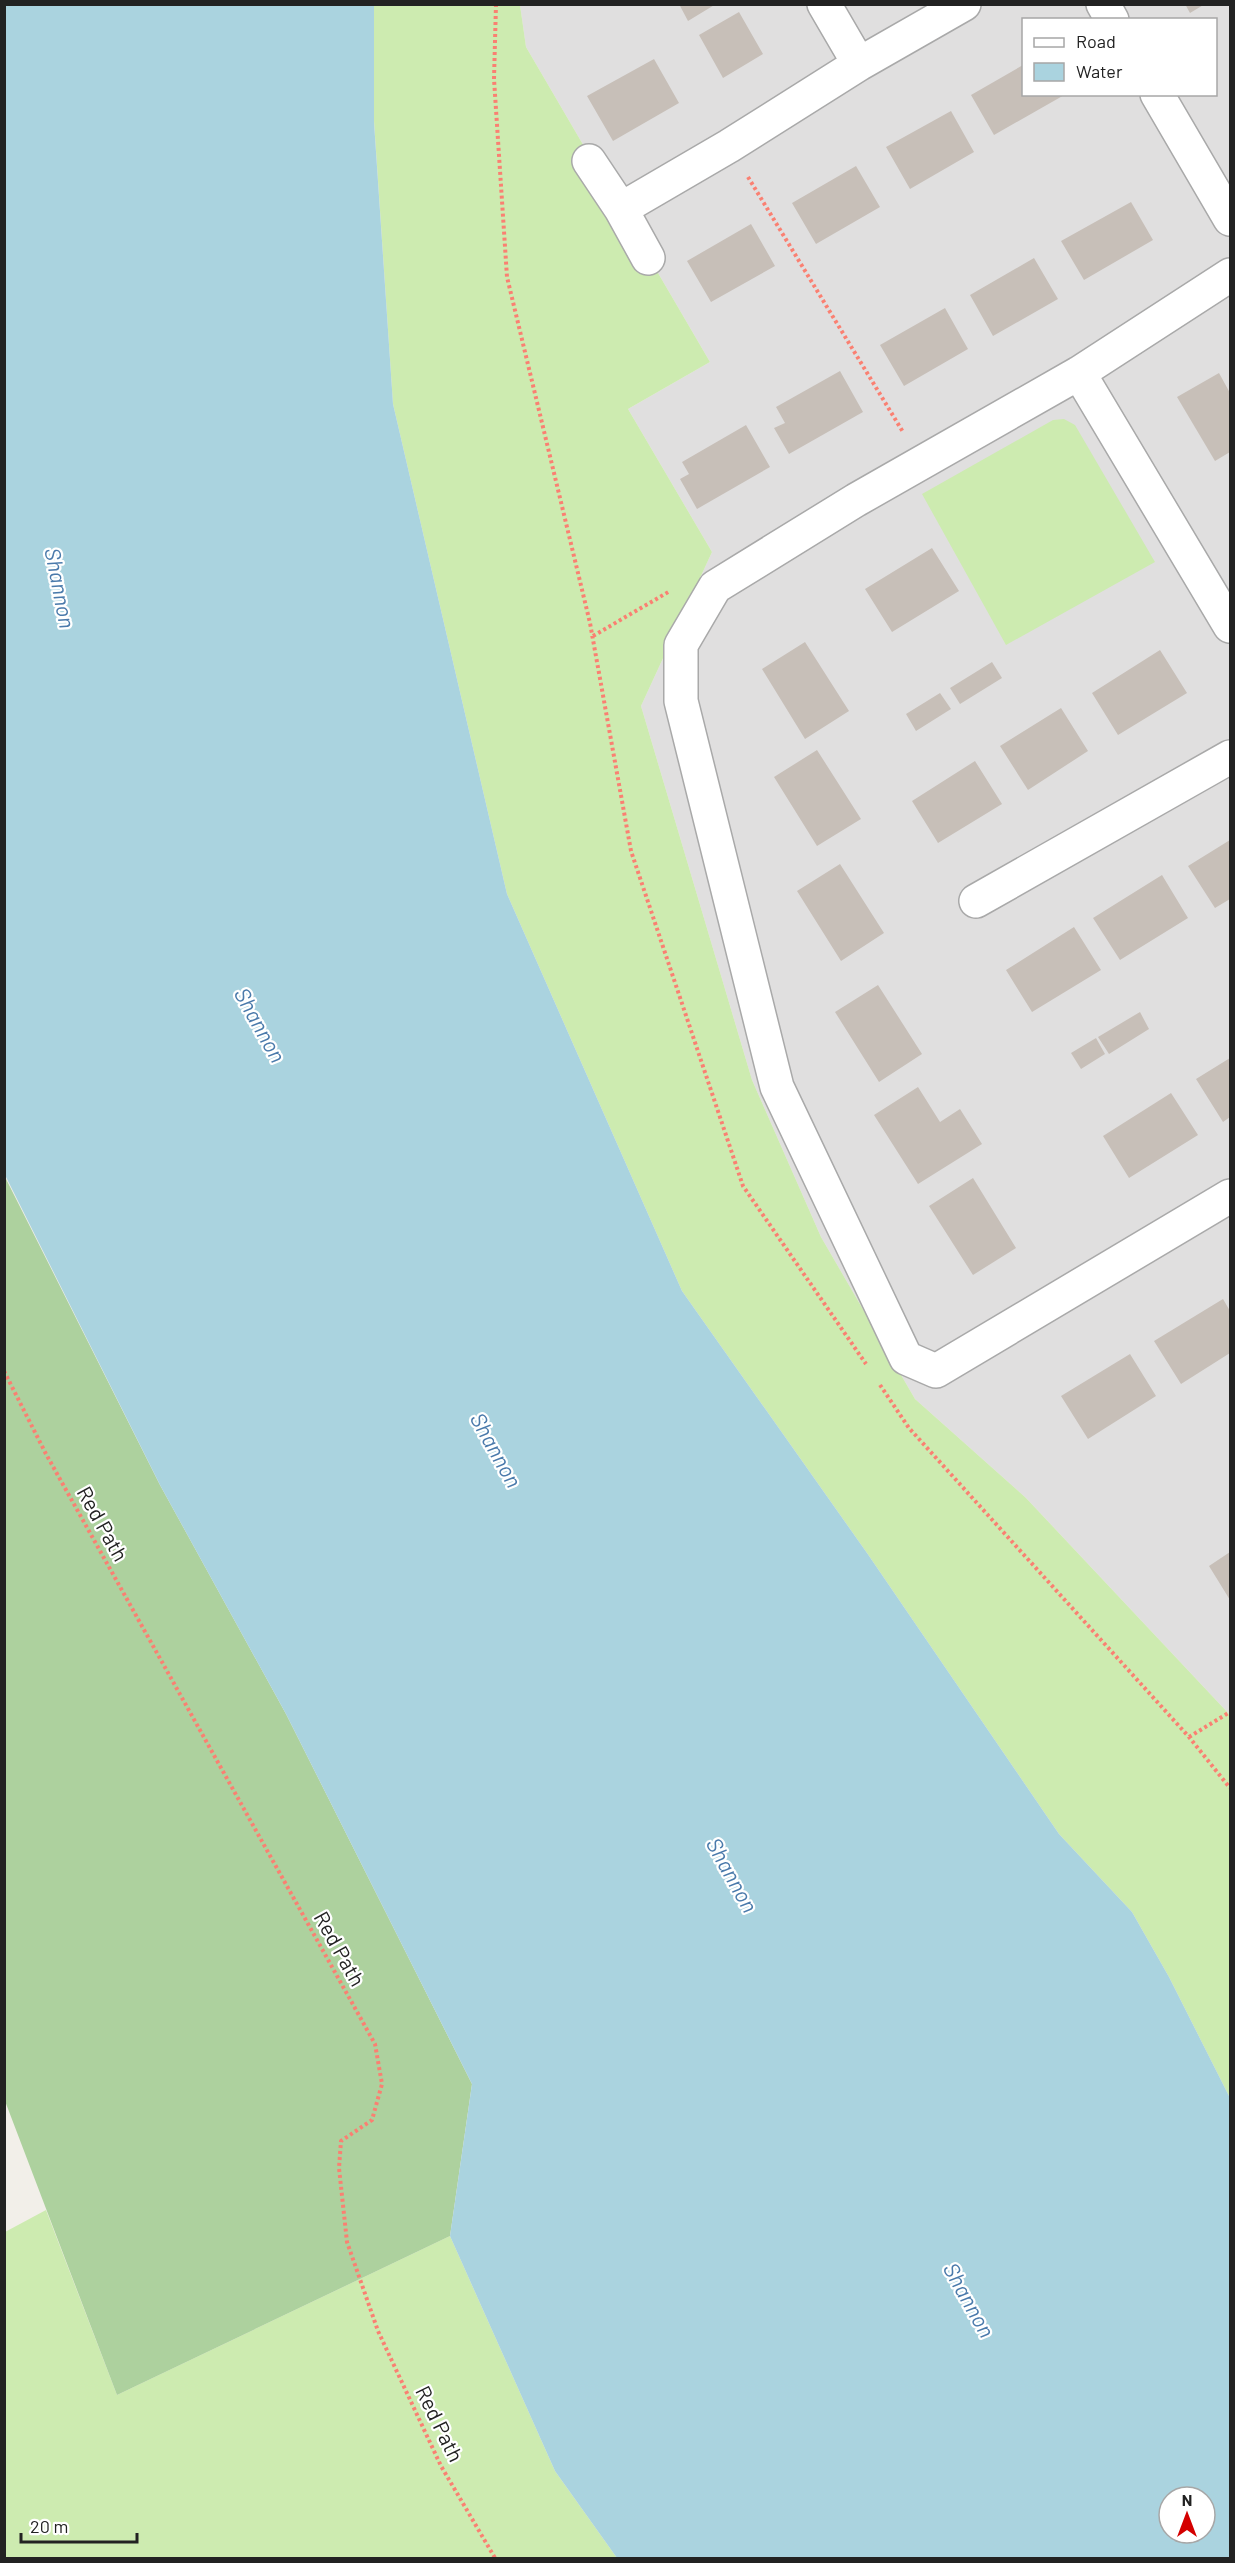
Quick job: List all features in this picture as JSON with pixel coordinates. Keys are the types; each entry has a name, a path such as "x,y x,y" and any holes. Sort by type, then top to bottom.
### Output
{"street":[{"path":"824,4 859,64"},
{"path":"621,209 729,146 859,64 964,4"},
{"path":"1103,4 1111,18"},
{"path":"1158,96 1230,219"},
{"path":"589,161 621,209 648,258"},
{"path":"1230,274 1079,373 856,500 716,587 681,645 681,701 777,1088 906,1358 936,1371 1230,1196"},
{"path":"1079,373 1230,626"},
{"path":"976,901 1230,757"}],"path":[{"path":"729,146 922,463"},
{"name":"Red Path","path":"4,1371 46,1454 375,2044 382,2084 372,2120 341,2141 339,2168 347,2242 378,2331 441,2466 495,2559"},
{"path":"1189,1737 1230,1712"}],"shaded area":[{"path":"520,5 1230,5 1230,1715 1026,1498 915,1399 821,1237 752,1080 641,706 712,552 628,409 710,362 526,47"}],"green space":[{"path":"374,5 520,5 526,47 710,362 628,409 712,552 641,706 752,1080 821,1237 915,1399 1026,1498 1230,1715 1230,2098 1169,1977 1132,1912 1059,1834 867,1553 682,1291 507,894 393,404 374,121"},
{"path":"1064,419 1075,425 1155,562 1006,645 922,494 1053,420"},
{"path":"4,1175 160,1485 286,1714 472,2084 450,2236 117,2395 5,2101"},
{"path":"46,2210 117,2395 450,2236 555,2471 617,2558 5,2558 5,2232"}],"water":[{"name":"Shannon","path":"5,4 374,5 374,122 393,404 507,894 682,1291 867,1553 1059,1834 1132,1912 1169,1977 1230,2098 1230,2558 617,2558 555,2471 450,2236 472,2084 286,1714 160,1485 5,1175"}],"building":[{"path":"679,4 716,4 688,21"},
{"path":"1185,4 1205,4 1190,13"},
{"path":"739,12 763,54 723,78 699,35"},
{"path":"654,59 679,103 613,141 587,96"},
{"path":"1022,66 1022,96 1062,96 994,135 971,95"},
{"path":"951,111 974,152 910,189 886,147"},
{"path":"856,166 880,207 816,244 792,203"},
{"path":"1131,202 1153,240 1084,280 1061,241"},
{"path":"751,224 775,266 711,302 687,261"},
{"path":"1034,258 1058,299 993,336 970,295"},
{"path":"945,308 968,349 904,386 880,345"},
{"path":"840,371 863,412 789,454 774,428 785,423 776,407"},
{"path":"1219,373 1230,393 1230,452 1215,461 1177,397"},
{"path":"746,425 770,467 697,509 680,479 689,474 682,462"},
{"path":"932,548 959,591 892,632 865,589"},
{"path":"805,642 849,711 805,739 762,669"},
{"path":"1160,650 1187,693 1118,735 1092,693"},
{"path":"992,662 1002,678 960,704 950,688"},
{"path":"940,693 951,709 916,731 906,714"},
{"path":"1061,708 1088,751 1028,790 1000,746"},
{"path":"817,750 861,819 817,846 774,777"},
{"path":"975,761 1002,804 938,843 912,801"},
{"path":"1230,840 1230,899 1215,908 1188,866"},
{"path":"840,864 884,933 841,961 797,891"},
{"path":"1162,875 1188,918 1120,960 1093,918"},
{"path":"1074,927 1101,970 1032,1012 1006,970"},
{"path":"878,985 922,1054 879,1082 835,1012"},
{"path":"1140,1012 1149,1029 1109,1054 1098,1037"},
{"path":"1096,1038 1105,1054 1081,1069 1071,1053"},
{"path":"1230,1058 1230,1117 1223,1122 1196,1079"},
{"path":"918,1087 940,1122 960,1109 982,1144 918,1184 874,1115"},
{"path":"1171,1093 1198,1135 1129,1178 1103,1136"},
{"path":"973,1178 1016,1248 973,1275 929,1206"},
{"path":"1223,1299 1230,1311 1230,1353 1181,1384 1154,1341"},
{"path":"1130,1354 1156,1396 1088,1439 1061,1396"},
{"path":"1230,1552 1230,1600 1209,1566"}]}
